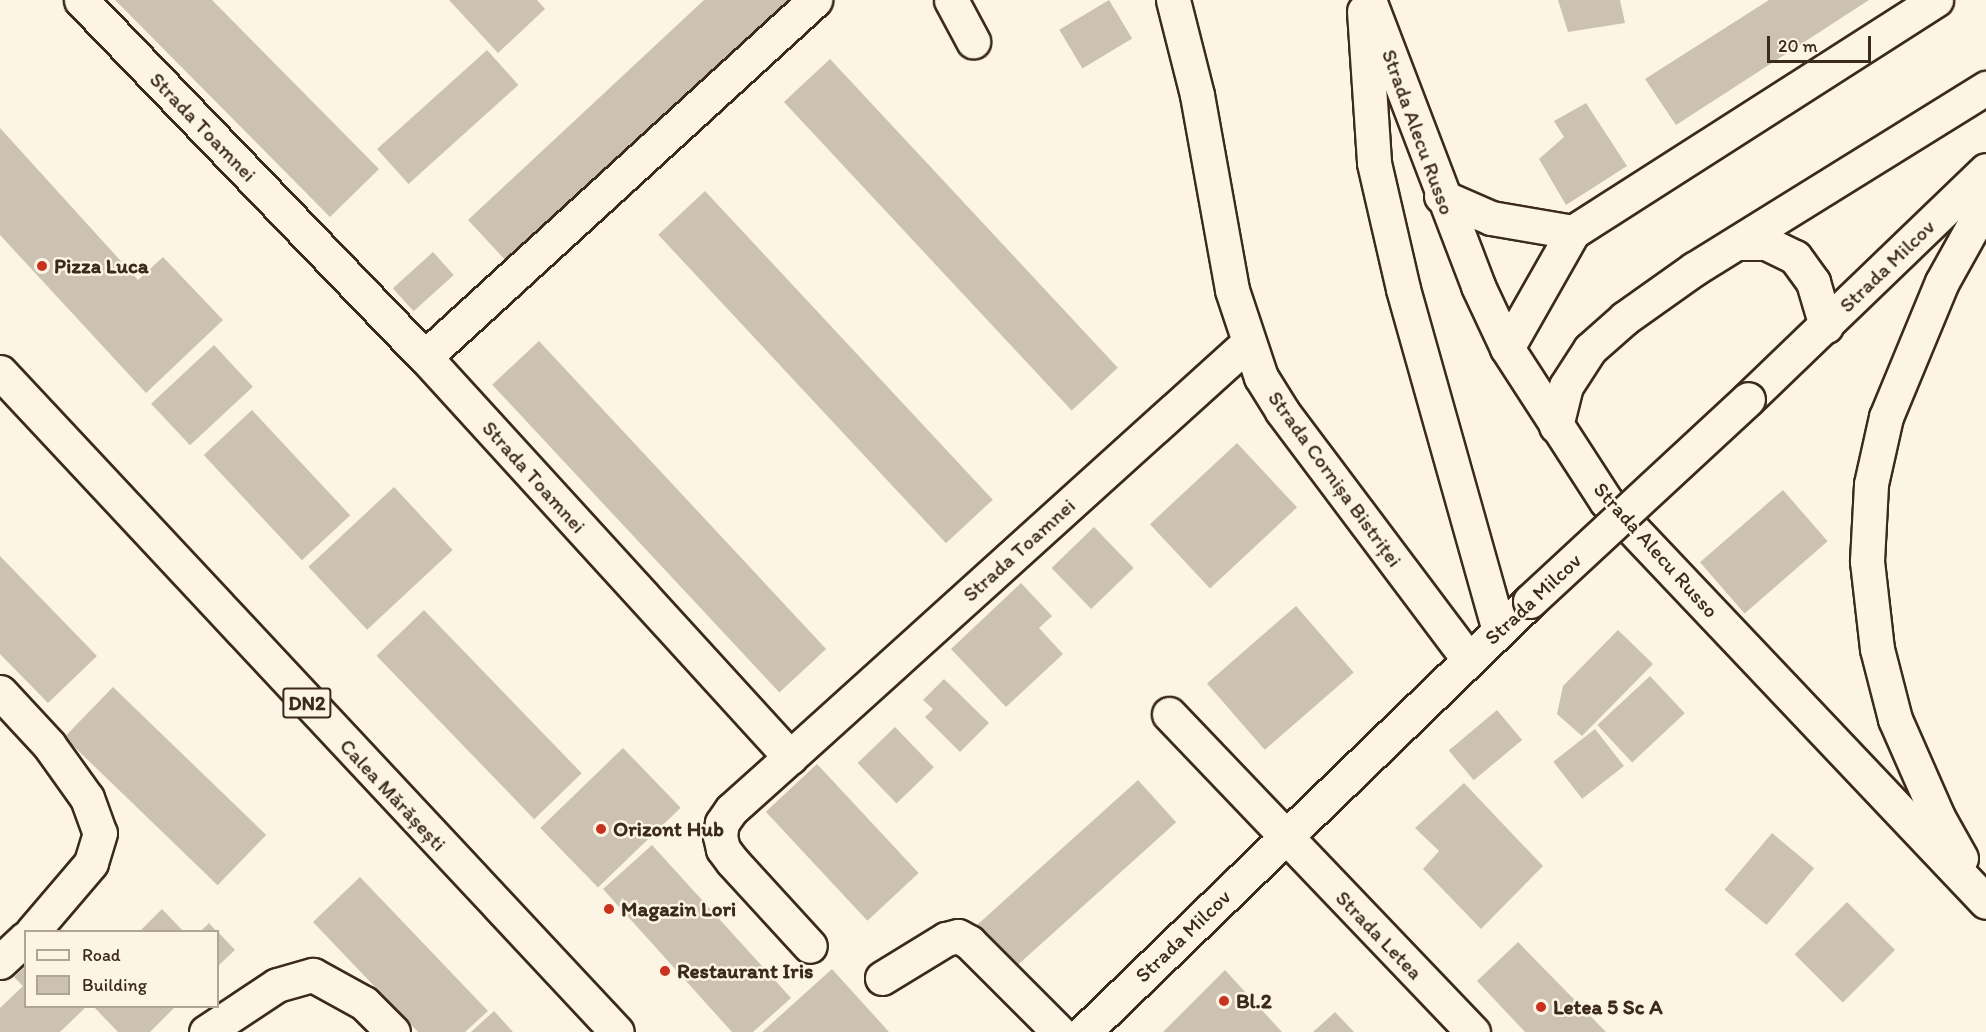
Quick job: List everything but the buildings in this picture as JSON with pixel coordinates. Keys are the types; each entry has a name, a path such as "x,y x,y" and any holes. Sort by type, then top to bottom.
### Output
{"street":[{"name":"Strada Toamnei","path":"81,0 425,357 790,757"},
{"path":"425,357 815,0"},
{"path":"951,0 973,41"},
{"name":"Strada Cornișa Bistriței","path":"1173,0 1197,95 1232,290 1261,377 1282,411 1469,660"},
{"name":"Strada Alecu Russo","path":"1364,0 1374,163 1406,300 1499,631"},
{"name":"Strada Alecu Russo","path":"1369,0 1441,196 1507,348 1606,501 1986,902"},
{"path":"1507,348 1573,232 1936,0"},
{"path":"1556,426 1566,386 1590,349 1694,269 1741,243 1864,161 1986,88"},
{"name":"Strada Milcov","path":"1084,1032 1499,631 1826,326 1986,170"},
{"path":"1441,196 1491,218 1573,232"},
{"path":"1986,203 1942,282 1886,417 1870,484 1867,561 1877,649 1895,718 1938,817 1986,902"},
{"path":"1741,243 1766,243 1795,257 1813,282 1826,326"},
{"name":"Strada Toamnei","path":"810,946 723,849 720,836 722,823 731,810 1248,343"},
{"name":"Calea Mărășești","path":"0,372 617,1032"},
{"path":"0,692 49,745 87,798 100,833 91,863 34,930"},
{"name":"Strada Letea","path":"1169,714 1285,838 1473,1032"},
{"path":"882,978 946,939 958,936 969,942 1059,1032"},
{"path":"0,962 24,940"},
{"path":"206,1032 278,985 313,975 364,1003 393,1032"}],"place":[{"name":"Pizza Luca","path":"42,266"},
{"name":"Orizont Hub","path":"601,829"},
{"name":"Magazin Lori","path":"609,909"},
{"name":"Restaurant Iris","path":"665,971"},
{"name":"Bl.2","path":"1224,1001"},
{"name":"Letea 5 Sc A","path":"1541,1007"}]}
